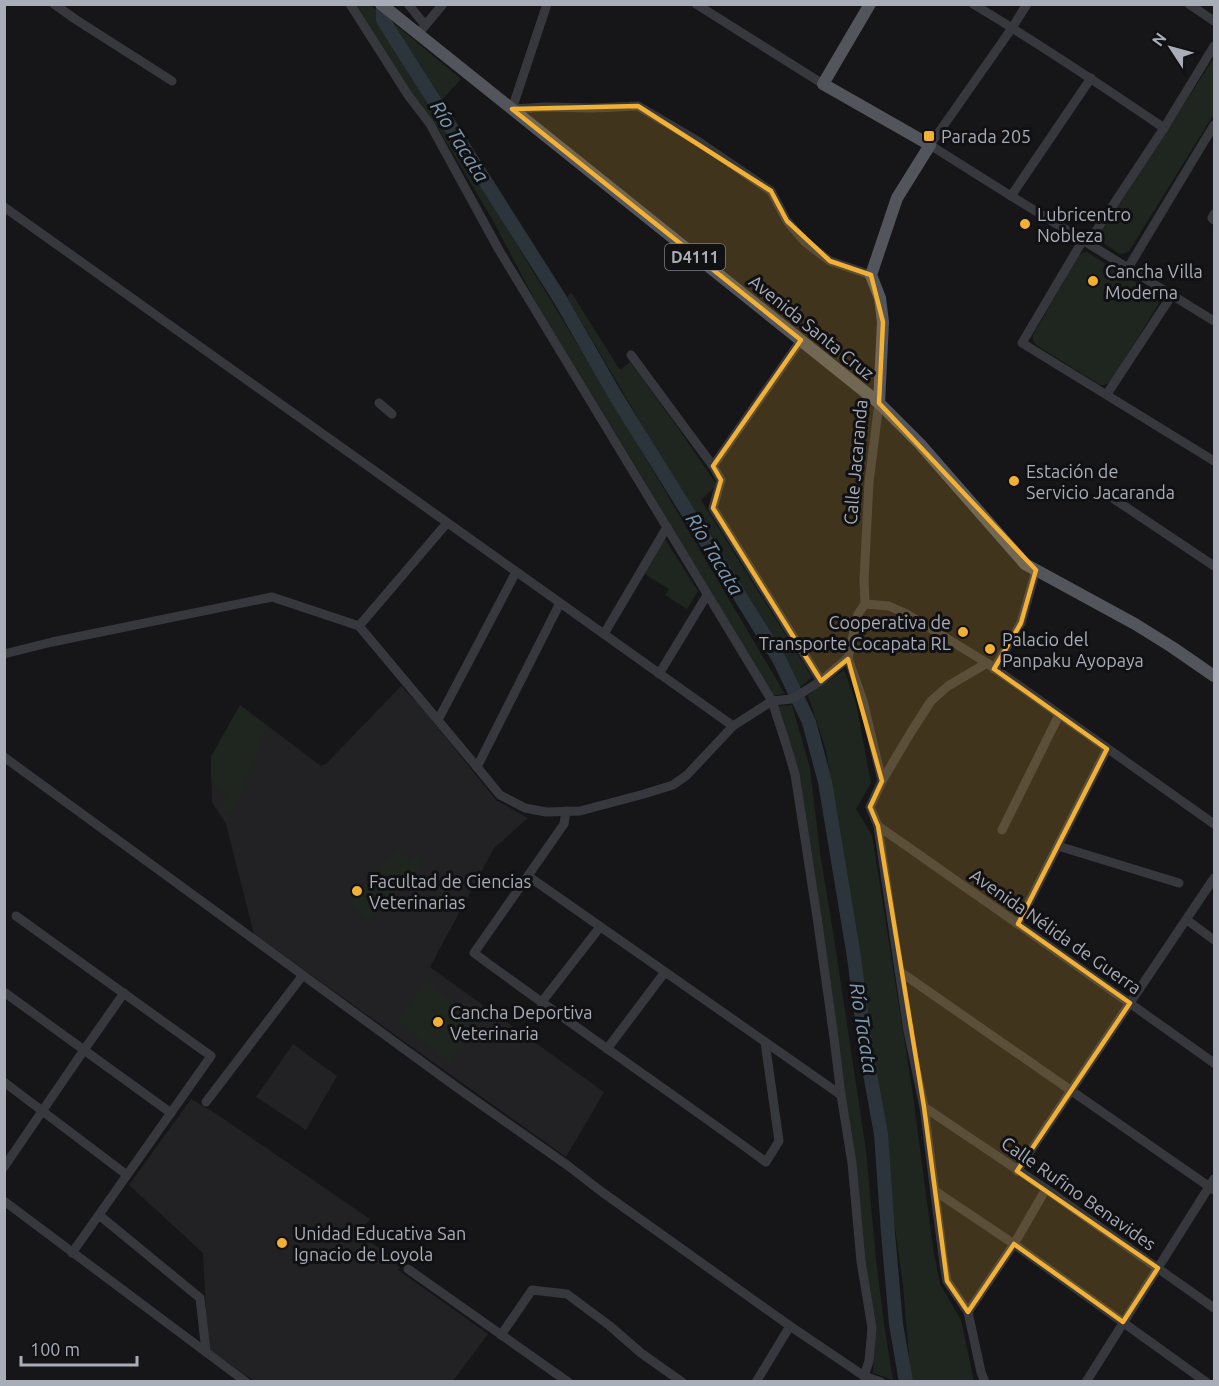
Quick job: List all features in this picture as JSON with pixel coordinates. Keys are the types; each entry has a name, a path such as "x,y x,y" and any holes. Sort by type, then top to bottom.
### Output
{"main road":[{"name":"Avenida Santa Cruz","path":"381,4 393,14 422,30 512,109 879,404 920,444 1025,564 1135,624 1215,676"},
{"path":"870,4 823,84 930,145 897,198 871,275"},
{"name":"Calle Jacaranda","path":"871,275 880,298 883,322 879,404"}],"street":[{"path":"54,4 171,81"},
{"path":"350,4 408,95 430,124 499,250 772,701 795,774 818,918 852,1163 861,1261 873,1328 865,1379"},
{"path":"408,4 422,30 443,4"},
{"path":"547,4 512,109 638,106 699,142 771,191 787,221 805,242 830,261 871,275"},
{"path":"696,4 823,84"},
{"path":"973,4 1164,128"},
{"path":"1027,4 930,145 1215,321"},
{"path":"1189,4 1215,21"},
{"path":"1215,46 1164,128 1085,241 1022,343 1215,461"},
{"path":"1011,196 1090,78"},
{"path":"1128,268 1213,130"},
{"path":"4,207 733,726"},
{"path":"1215,214 1212,218 1215,220"},
{"path":"1107,394 1172,295"},
{"path":"713,466 801,340"},
{"path":"631,355 713,466 721,480 713,508 821,681"},
{"path":"379,403 393,414"},
{"name":"Calle Jacaranda","path":"848,658 858,614 865,604 869,482 879,404"},
{"path":"1111,497 1215,566"},
{"path":"359,626 447,523"},
{"path":"604,634 667,527"},
{"path":"984,1382 968,1312 947,1281 924,1107 908,1030 878,826 870,807 910,732 931,701 948,686 990,666 1021,623 1036,570"},
{"path":"438,720 516,572"},
{"path":"659,674 707,595"},
{"path":"4,654 272,597 359,626 500,795 525,808 546,812 580,811 644,795 673,785 687,775 733,726 772,701 796,696 821,681 848,658 863,701 882,781"},
{"path":"477,767 560,603"},
{"path":"865,604 889,606 907,614 990,666 1215,824"},
{"path":"1002,830 1059,715"},
{"path":"1018,924 1107,749"},
{"path":"4,757 459,1089 567,1164 602,1192 790,1326 865,1379 882,1382"},
{"path":"566,812 564,824 474,953 766,1162 779,1142 765,1042"},
{"name":"Avenida Nélida de Guerra","path":"878,826 1215,1063"},
{"path":"1058,846 1179,883"},
{"path":"528,876 841,1095"},
{"path":"1017,1171 1215,878"},
{"path":"16,916 211,1056 72,1253"},
{"path":"1187,920 1215,940"},
{"path":"541,1003 600,927"},
{"path":"899,971 1213,1185 1086,1382"},
{"path":"607,1049 665,972"},
{"path":"206,1102 303,975"},
{"path":"4,992 171,1113"},
{"path":"4,1167 124,993"},
{"path":"4,1082 127,1175"},
{"name":"Calle Rufino Benavides","path":"924,1107 1215,1308"},
{"path":"968,1312 1014,1244 1046,1190"},
{"path":"935,1191 1014,1244 1206,1382"},
{"path":"4,1201 246,1382"},
{"path":"99,1215 200,1298 206,1352"},
{"path":"408,1269 568,1382"},
{"path":"501,1335 532,1290 567,1294 641,1353 682,1382"},
{"path":"756,1382 790,1326"}],"highlighted area":[{"path":"638,106 771,191 787,221 830,261 871,275 883,322 879,403 1036,570 1021,623 994,669 1107,749 1018,924 1130,1003 1017,1171 1158,1268 1123,1322 1014,1244 968,1312 947,1281 924,1107 878,826 870,807 882,781 848,659 821,681 713,508 721,480 713,466 801,340 512,109"}],"shaded area":[{"path":"354,5 370,5 381,13 379,18 609,396 785,694 772,696 537,304 492,219 435,123 411,93"},
{"path":"389,19 461,79 441,101"},
{"path":"1214,58 1214,114 1129,251 1120,254 1102,242 1101,232"},
{"path":"1087,252 1158,296 1159,299 1158,305 1110,383 1104,385 1100,385 1036,345 1033,340 1033,335 1079,255"},
{"path":"571,292 620,370 630,362 717,485 701,500 812,677 798,689 761,620 689,505 567,297"},
{"path":"663,536 698,591 687,609 665,595 669,589 640,571"},
{"path":"844,670 856,703 871,783 856,809 872,835 912,1088 933,1248 940,1284 961,1320 974,1381 911,1381 903,1285 847,886 826,750 808,695"},
{"name":"Facultad de Ciencias Veterinarias","path":"401,686 421,707 496,800 528,818 494,848 430,967 604,1092 566,1157 254,934 226,824 212,802 211,757 240,705 321,766 326,764"},
{"path":"240,705 267,726 245,784 228,815 223,807 227,794 211,778 211,757"},
{"path":"792,705 810,768 820,853 866,1150 876,1259 893,1380 873,1373 875,1329 863,1260 799,777 777,706"},
{"path":"398,850 410,862 418,854 425,861 369,920 349,902"},
{"name":"Cancha Deportiva Veterinaria","path":"426,982 479,1022 450,1061 397,1021"},
{"path":"293,1044 337,1076 306,1130 256,1097"},
{"name":"Unidad Educativa San Ignacio de Loyola","path":"191,1099 370,1219 360,1234 401,1265 398,1270 488,1334 453,1381 254,1381 208,1349 203,1253 129,1185"}],"waterway":[{"name":"Río Tacata","path":"383,4 383,20 560,299 615,395 779,659 809,722 825,782 854,957 866,1052 881,1134 896,1324 906,1382"}],"place":[{"name":"Parada 205","path":"929,136"},
{"name":"Lubricentro Nobleza","path":"1025,224"},
{"name":"Cancha Villa Moderna","path":"1093,281"},
{"name":"Estación de Servicio Jacaranda","path":"1014,481"},
{"name":"Cooperativa de Transporte Cocapata RL","path":"963,632"},
{"name":"Palacio del Panpaku Ayopaya","path":"990,649"},
{"name":"Facultad de Ciencias Veterinarias","path":"357,891"},
{"name":"Cancha Deportiva Veterinaria","path":"438,1022"},
{"name":"Unidad Educativa San Ignacio de Loyola","path":"282,1243"}]}
